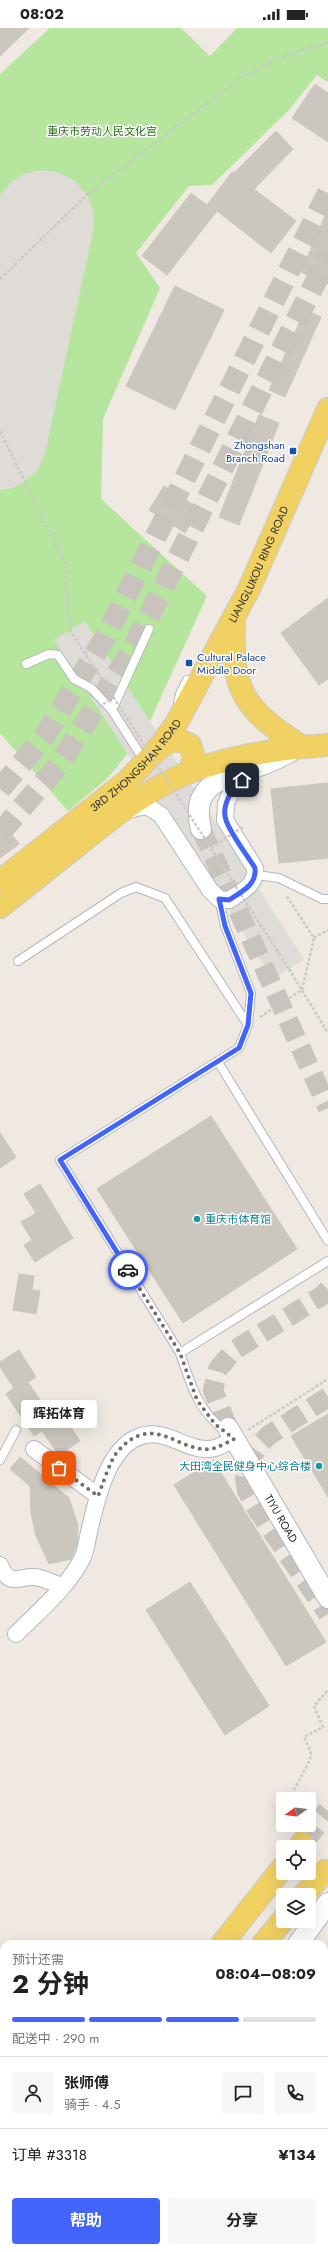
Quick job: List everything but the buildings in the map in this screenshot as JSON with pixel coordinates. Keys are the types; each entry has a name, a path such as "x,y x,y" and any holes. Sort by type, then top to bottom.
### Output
{"main road":[{"name":"LIANGLUKOU RING ROAD","path":"302,747 269,725 244,697 237,679 228,619 249,589 328,408"},
{"name":"3RD ZHONGSHAN ROAD","path":"0,881 126,782 150,757 176,724 228,619"},
{"path":"150,757 169,742 180,740 190,745 194,758 190,772"},
{"path":"302,747 328,745"},
{"name":"3RD ZHONGSHAN ROAD","path":"0,907 117,814 148,793 190,772 223,760 302,747"},
{"path":"310,1888 324,1871"},
{"path":"225,1940 276,1876"},
{"path":"266,1940 276,1928"}],"street":[{"path":"201,829 198,816 198,805 205,792 217,780 259,766 302,747"},
{"path":"117,814 134,807 147,806 161,815 210,890 219,899 229,900 250,886 256,875 255,868 225,820 226,804 233,786 259,766"},
{"path":"16,1634 62,1586 83,1558 98,1496 118,1452 135,1438 152,1433 165,1435 192,1446 214,1448 231,1434"},
{"name":"TIYU ROAD","path":"231,1434 328,1598"},
{"path":"34,1449 98,1496"},
{"path":"0,1565 3,1572 11,1579 21,1580 34,1577 62,1586"},
{"path":"301,1940 328,1903"}],"lane":[{"path":"112,710 149,629"},
{"path":"26,664 49,654 58,655 74,679 91,688 112,710 150,757"},
{"path":"176,724 180,694 193,670"},
{"path":"256,875 279,878 322,899 328,899"},
{"path":"18,961 122,892 136,887 165,898 248,1025"},
{"path":"219,899 225,926 251,993 248,1025 239,1048 60,1160 180,1353 197,1400 215,1424 231,1434"},
{"path":"218,1062 328,1240"},
{"path":"180,1353 328,1261"},
{"path":"0,1460 16,1430"}],"path":[{"path":"0,279 87,195 238,80 259,67 287,54 328,43"},
{"path":"0,431 65,563 70,630 289,969 328,1033"},
{"path":"95,710 113,697"},
{"path":"211,848 244,826"},
{"path":"248,1025 302,990 314,938 284,893"},
{"path":"314,938 328,930"},
{"path":"231,1434 328,1379"},
{"path":"293,1792 310,1760 311,1753 304,1737 323,1727 314,1706 328,1690"}],"green space":[{"name":"重庆市劳动人民文化宫","path":"50,28 181,28 210,56 237,28 328,28 328,82 317,75 288,111 212,185 189,186 136,253 160,288 103,419 101,499 207,596 145,732 107,779 68,811 0,733 0,74"}],"shaded area":[{"path":"43,170 60,173 75,181 87,195 93,211 94,228 45,453 38,469 26,481 10,489 0,490 0,195 12,181 26,173"},
{"path":"85,621 304,959 273,979 54,640"}],"tunnel":[{"path":"0,789 44,737 106,636 328,193"},
{"path":"0,833 58,766 131,652 328,257"},
{"path":"201,829 328,1108"},
{"path":"228,1428 213,1390 218,1369 233,1351 320,1297 328,1290"},
{"path":"328,1397 269,1435 260,1444 252,1456 245,1479 247,1491 259,1512 328,1614"},
{"path":"304,1840 328,1811"}],"way so far":[{"path":"59,1468 98,1496 118,1452 135,1438 152,1433 165,1435 192,1446 214,1448 234,1439 215,1424 197,1400 180,1353 128,1270"}],"place":[{"name":"Zhongshan Branch Road","path":"293,451"},
{"name":"Cultural Palace Middle Door","path":"189,663"},
{"name":"重庆市体育馆","path":"197,1219"},
{"name":"大田湾全民健身中心综合楼","path":"319,1466"},
{"name":"辉拓体育","path":"59,1468"}],"route":[{"path":"128,1270 60,1160 239,1048 248,1025 251,993 225,926 219,899 229,900 250,886 256,875 255,868 225,820 226,804 233,786 242,780"}]}
